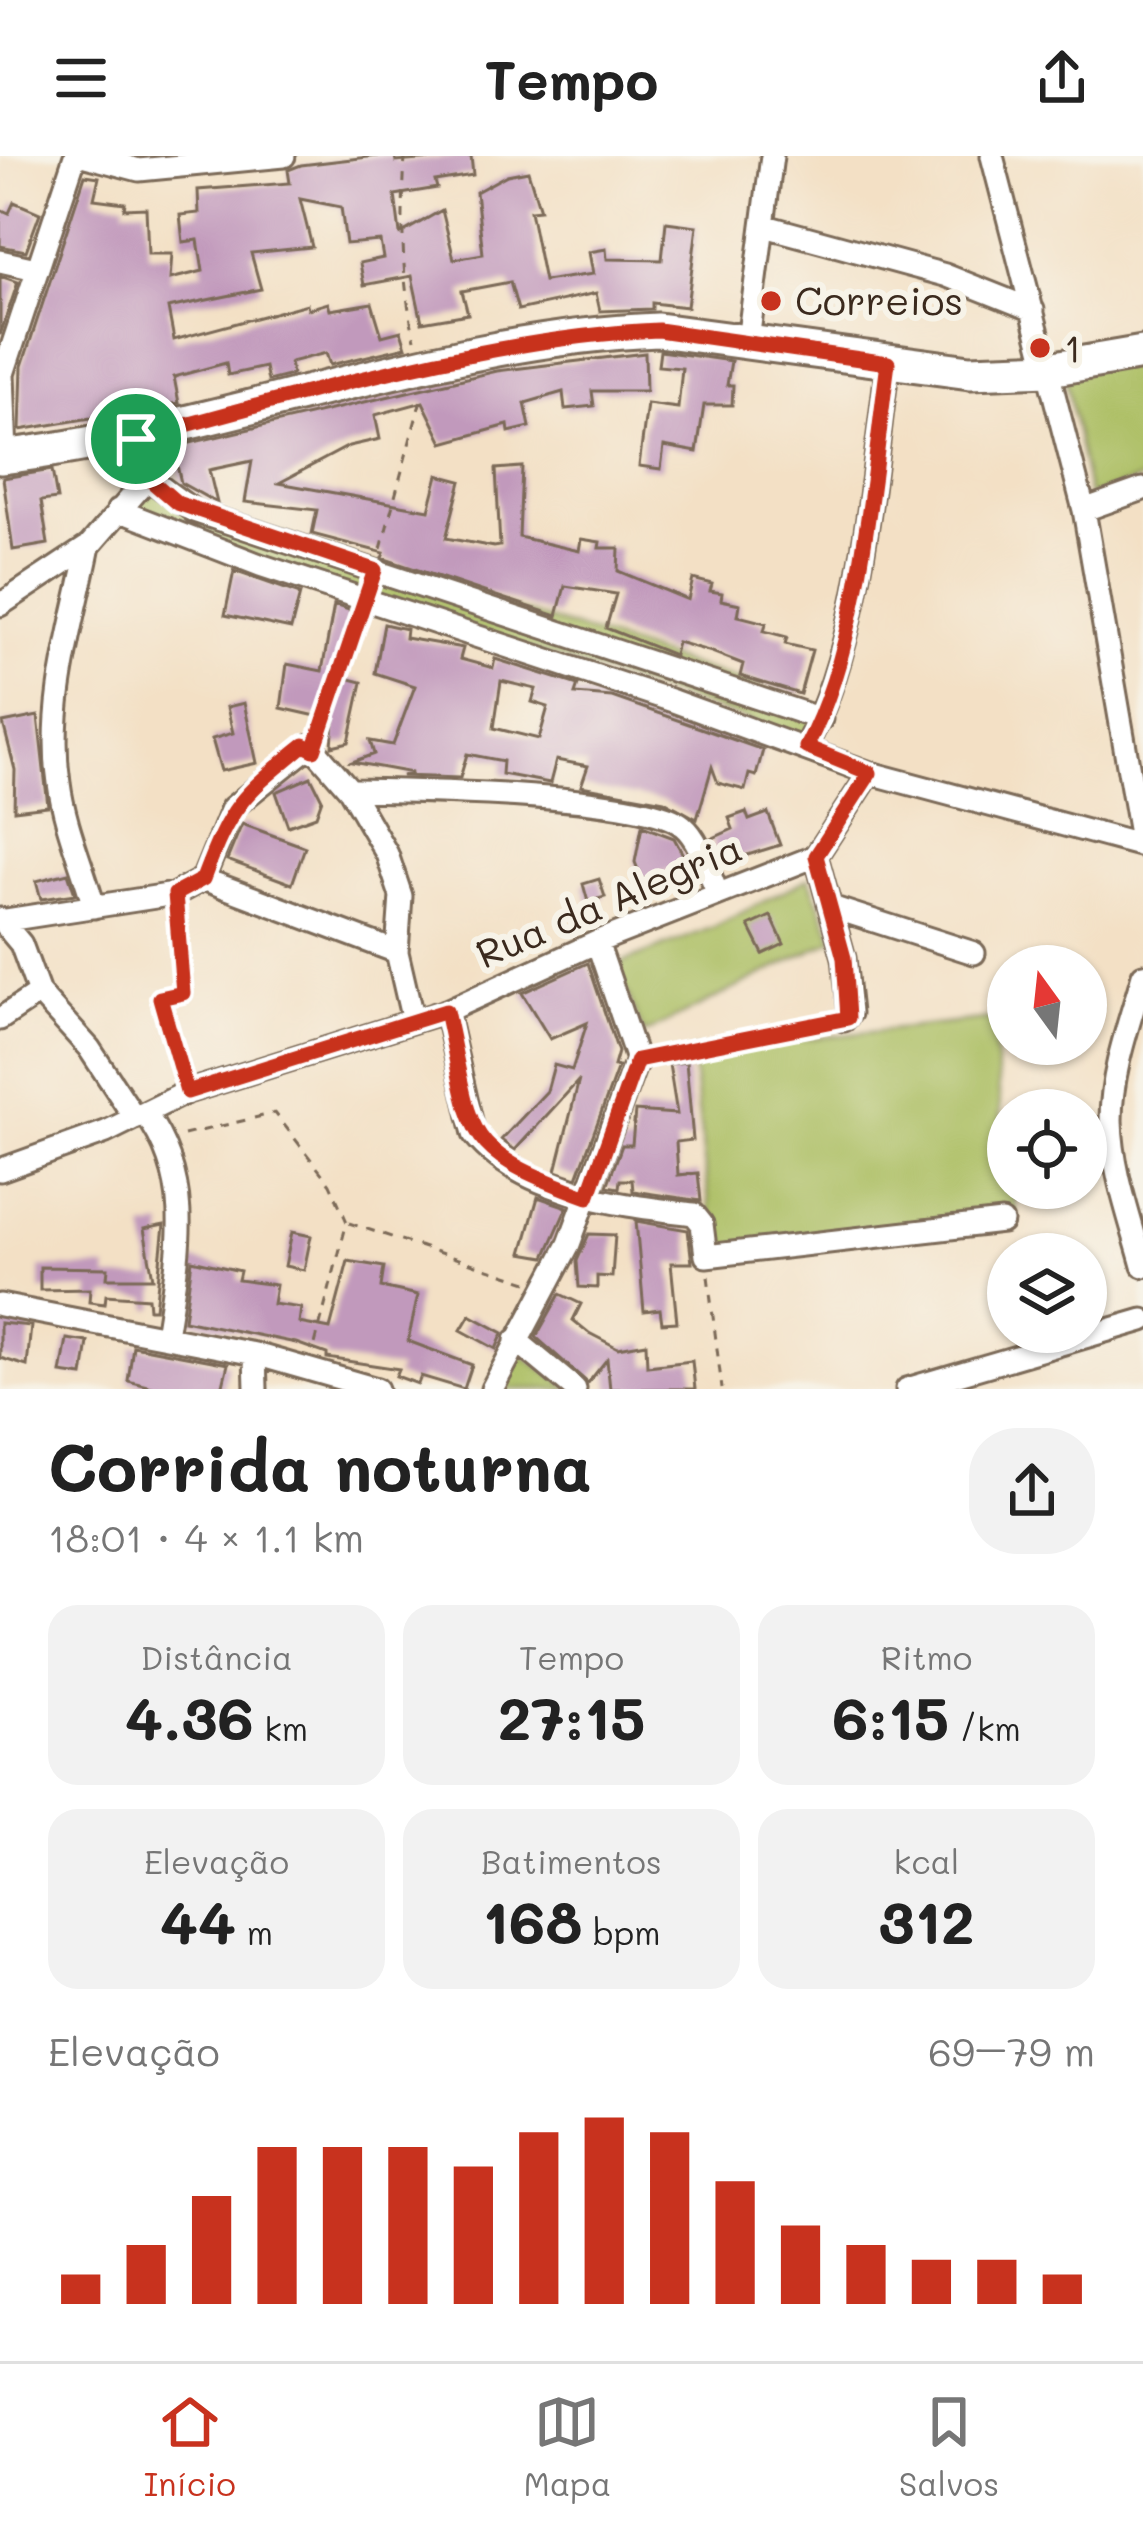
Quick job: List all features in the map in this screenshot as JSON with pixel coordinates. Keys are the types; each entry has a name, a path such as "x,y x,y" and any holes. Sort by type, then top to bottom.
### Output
{"main road":[{"path":"3,457 136,439 422,368 613,332 658,330 970,372 1049,369 1143,353"}],"street":[{"path":"3,457 3,374 75,156"},
{"path":"86,156 139,170 284,156"},
{"path":"748,341 772,156"},
{"path":"118,510 870,773 1142,846 1084,510 992,156"},
{"path":"765,226 923,268 1033,310"},
{"path":"0,261 36,269"},
{"path":"806,747 821,718 861,552 888,363"},
{"path":"136,439 148,478 194,511 821,718"},
{"path":"0,604 89,545 148,478"},
{"path":"1084,510 1143,489"},
{"path":"89,545 57,706 56,746 59,788 94,908"},
{"path":"443,626 451,595"},
{"path":"560,665 566,632"},
{"path":"673,701 683,670"},
{"path":"0,920 175,894 203,879 232,808 312,747 350,790 379,835 401,896 397,952 413,1021"},
{"path":"844,1020 850,1013 832,907 816,856 870,773"},
{"path":"350,790 489,792 667,816 691,834 717,892"},
{"name":"Rua da Alegria","path":"0,1170 140,1116 187,1092 446,1011 597,941 816,856"},
{"path":"203,879 397,952"},
{"path":"832,907 974,953"},
{"path":"0,920 21,944 39,993 165,1140 179,1186 182,1225 166,1336"},
{"path":"492,1389 515,1340 548,1288 588,1197 637,1060 597,941"},
{"path":"1143,975 1117,1070 1111,1117 1115,1163 1143,1266"},
{"path":"0,1018 39,993"},
{"path":"446,1011 474,1134 499,1160 588,1197 694,1214 702,1225 706,1256 1002,1222"},
{"path":"0,1305 255,1354 377,1389"},
{"path":"907,1389 1143,1320"},
{"path":"515,1340 575,1389"},
{"path":"255,1354 256,1389"}],"path":[{"path":"375,570 422,403 422,368 405,296 405,156"},
{"path":"312,747 365,600"},
{"path":"175,894 183,993 160,998 187,1092"},
{"path":"637,1060 844,1020"},
{"path":"165,1140 261,1112 275,1113 330,1184 347,1222 309,1367"},
{"path":"347,1222 548,1288"},
{"path":"706,1256 722,1389"}],"green space":[{"path":"1143,357 1143,479 1089,496 1064,372"},
{"path":"152,482 179,501 824,708 818,743 263,562 122,507"},
{"path":"809,878 834,939 644,1034 616,965 714,927"},
{"path":"987,1020 987,1065 996,1065 999,1089 987,1089 987,1209 1016,1209 1017,1215 715,1253 691,1051"},
{"path":"520,1354 571,1389 502,1389"}],"building":[{"path":"395,156 396,162 471,156 473,175 435,181 437,188 395,195 400,234 442,210 454,259 483,254 476,192 507,175 528,171 540,210 530,211 544,281 593,274 589,252 606,249 607,259 662,260 666,222 697,226 687,307 652,303 652,309 600,311 596,293 518,310 510,282 462,291 468,314 422,322 412,276 364,285 360,263 383,258 380,241 346,244 341,207 300,199 312,247 251,253 261,289 168,308 174,340 307,304 308,309 328,303 330,310 372,303 382,336 401,331 406,347 330,365 326,353 290,362 292,375 268,381 265,367 228,375 226,363 174,377 179,403 20,430 22,366 85,175 99,177 94,199 125,203 124,209 146,208 148,254 172,254 170,279 203,271 198,240 183,242 180,215 199,213 198,190 290,183 288,170 301,165"},
{"path":"14,202 40,213 26,251 0,246 0,209 9,213"},
{"path":"0,276 18,282 0,335"},
{"path":"660,351 731,361 727,385 733,385 732,405 704,405 697,452 664,446 661,469 639,466 647,404 678,408 682,368 658,366"},
{"path":"645,353 646,391 592,391 594,406 565,409 563,392 525,403 530,427 509,432 508,425 443,443 423,402 375,415 380,439 349,446 279,483 429,510 438,475 461,481 446,538 494,547 500,546 496,469 522,467 519,537 579,551 581,539 600,542 599,548 619,548 618,571 688,600 693,579 712,584 710,591 722,593 721,600 740,604 738,616 766,623 764,631 787,637 785,644 812,650 800,694 740,676 743,664 712,652 677,642 674,655 606,628 616,594 565,586 557,616 382,558 384,553 312,534 317,510 245,502 252,461 209,470 217,503 181,483 173,447 497,371"},
{"path":"52,470 57,499 41,501 48,544 13,550 3,478"},
{"path":"234,571 300,594 291,629 225,615"},
{"path":"334,605 355,612 342,677 362,682 349,742 332,746 334,720 281,708 287,664 322,671"},
{"path":"384,624 406,629 405,638 463,648 460,659 493,668 495,659 578,685 575,694 612,697 763,750 756,776 749,774 745,790 718,783 712,767 697,819 664,801 581,786 588,766 556,760 550,783 502,774 503,761 467,754 460,778 402,776 412,773 352,762 374,754 370,741 393,745 415,686 375,673","holes":["501,681 536,689 532,702 548,707 539,739 494,728"]},
{"path":"244,703 257,763 221,771 212,739 233,733 227,707"},
{"path":"38,716 48,806 14,810 15,770 3,723"},
{"path":"311,777 322,799 316,816 288,826 276,792"},
{"path":"746,812 749,820 768,813 780,845 722,863 711,839 733,829 729,818"},
{"path":"242,824 305,847 292,884 227,860"},
{"path":"642,826 674,838 695,877 679,883 674,868 642,880 635,862"},
{"path":"68,873 75,894 41,899 36,881"},
{"path":"599,879 605,897 588,902 583,884"},
{"path":"771,916 784,944 763,954 749,926"},
{"path":"588,963 618,1052 614,1066 618,1067 577,1178 556,1171 579,1080 515,1150 501,1140 547,1091 554,1065 572,1070 587,1023 550,1039 522,993"},
{"path":"686,1062 693,1140 676,1142 678,1175 698,1173 701,1201 633,1191 632,1180 620,1180 619,1188 607,1186 622,1145 632,1145 635,1111 677,1114 669,1064"},
{"path":"538,1197 567,1207 545,1257 522,1253"},
{"path":"636,1221 688,1230 692,1263 671,1263 677,1322 662,1323 660,1309 644,1311"},
{"path":"164,1225 155,1309 149,1309 148,1298 106,1295 105,1304 89,1302 90,1289 40,1290 40,1267 108,1268 107,1278 153,1278 144,1229"},
{"path":"292,1232 311,1236 304,1270 285,1266"},
{"path":"589,1234 615,1235 612,1277 597,1276 597,1288 579,1287 577,1261"},
{"path":"192,1260 240,1271 238,1280 276,1285 273,1304 301,1308 299,1323 330,1329 348,1261 384,1267 381,1287 418,1295 408,1341 472,1365 464,1389 421,1376 418,1384 396,1376 399,1369 327,1358 327,1354 296,1343 184,1320"},
{"path":"560,1294 581,1304 573,1320 589,1333 618,1348 646,1343 647,1366 692,1361 695,1389 610,1389 607,1359 588,1383 536,1337"},
{"path":"470,1315 503,1333 496,1349 461,1330"},
{"path":"0,1323 31,1326 27,1366 0,1358"},
{"path":"67,1339 88,1342 83,1376 61,1373"},
{"path":"133,1346 228,1364 222,1389 159,1389 128,1381"}],"place":[{"name":"Correios","path":"771,301"},
{"name":"1","path":"1040,348"}],"route":[{"path":"658,330 888,363 861,552 826,708 806,747 870,773 816,856 844,958 848,1018 637,1060 588,1197 499,1160 474,1134 446,1011 187,1092 160,998 183,993 175,894 203,879 232,808 304,745 314,750 375,570 177,503 148,478 136,439 422,368 613,332 658,330"}]}
